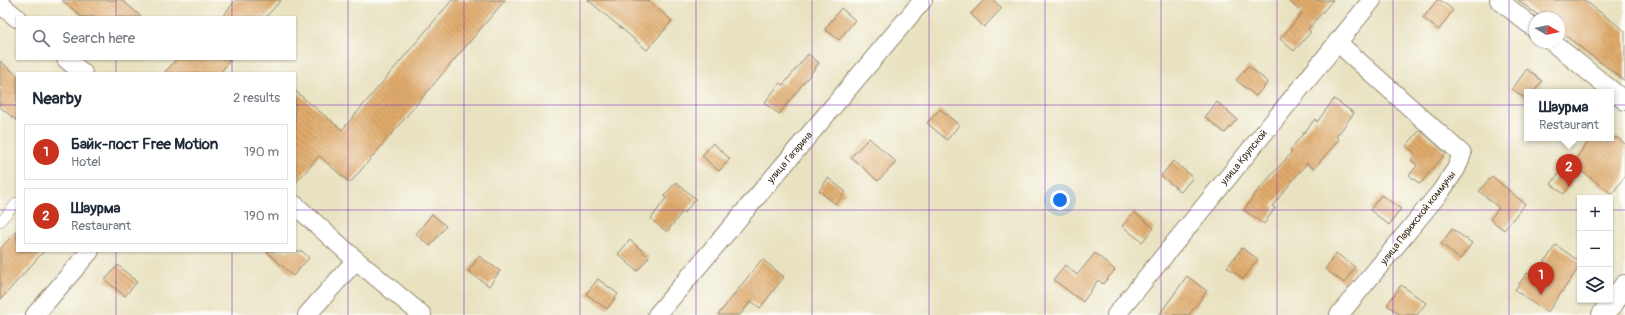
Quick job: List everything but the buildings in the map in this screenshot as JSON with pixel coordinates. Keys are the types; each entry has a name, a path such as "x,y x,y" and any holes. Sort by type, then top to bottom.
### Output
{"main road":[{"path":"1603,315 1625,286"}],"street":[{"name":"улица Гагарина","path":"656,315 924,0"},
{"name":"улица Крупской","path":"1116,315 1372,0"},
{"path":"1499,0 1529,24"},
{"path":"0,4 16,17"},
{"name":"улица Парижской коммуны","path":"1337,42 1462,154 1456,169 1441,191 1339,315"},
{"path":"1559,48 1610,89"},
{"path":"67,60 81,72"},
{"path":"1614,92 1625,101"},
{"path":"296,206 325,234 422,315"},
{"path":"35,315 89,252"},
{"path":"307,315 356,260"}],"lane":[{"path":"0,222 16,203"}],"place":[{"name":"Шаурма","path":"1569,187"},
{"name":"Байк-пост Free Motion","path":"1541,295"}]}
